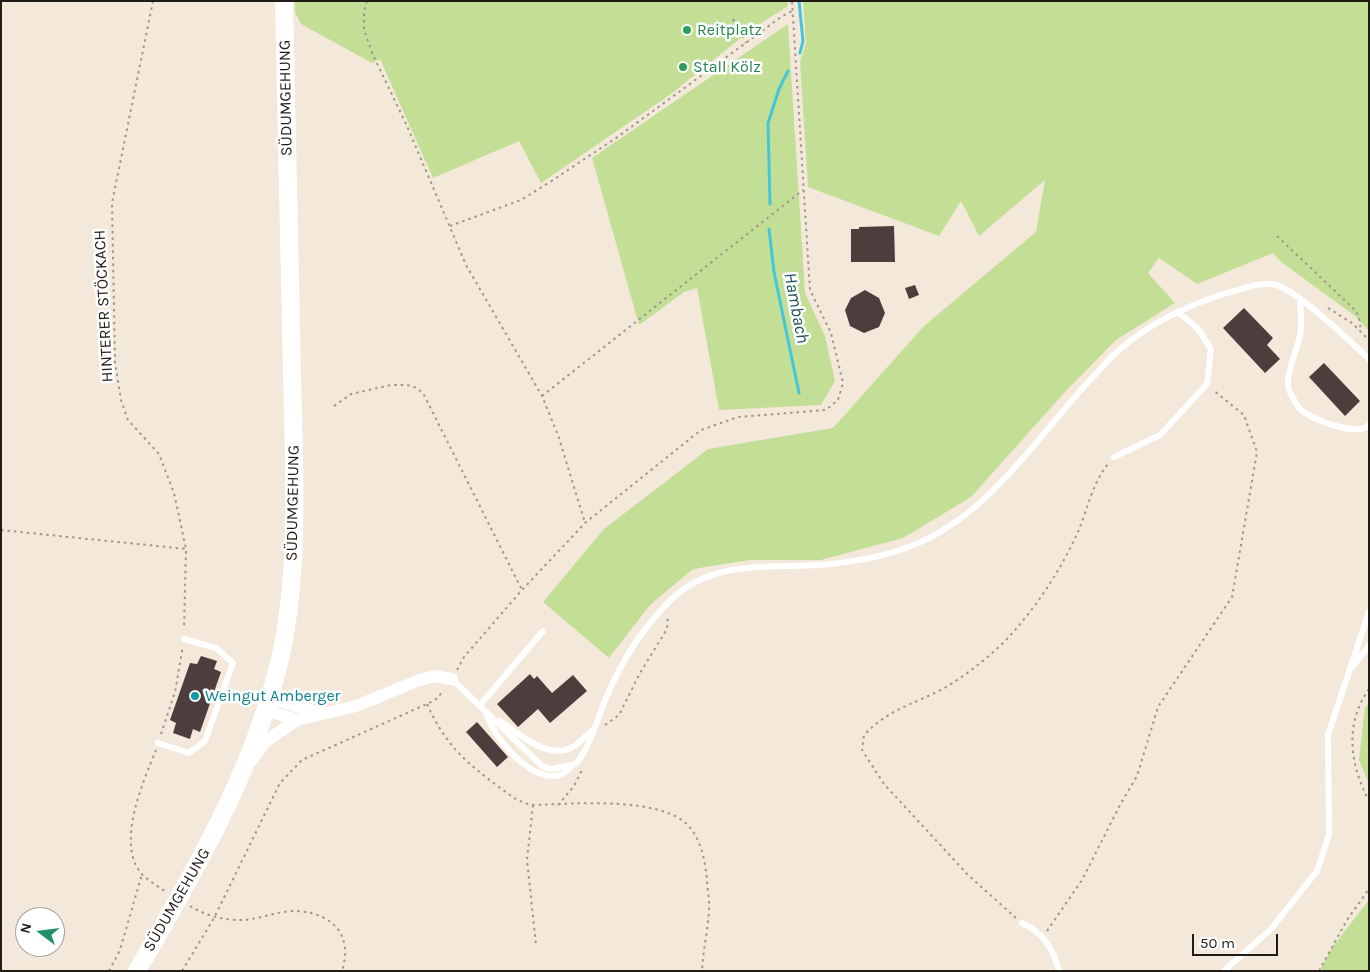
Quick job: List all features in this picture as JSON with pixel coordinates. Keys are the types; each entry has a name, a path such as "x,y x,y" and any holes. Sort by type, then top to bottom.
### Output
{"main road":[{"name":"SÜDUMGEHUNG","path":"137,971 218,828 245,770 268,704 281,652 292,569 294,448 284,1"}],"street":[{"path":"245,770 266,741 297,720 327,715 356,706 416,681 434,676 452,679"},
{"path":"268,704 327,715"},
{"path":"268,704 297,720"}],"lane":[{"path":"486,712 492,730 525,766 540,775 558,776 576,764 582,756 596,727 602,700 629,650 666,606 696,581 723,571 752,567 830,564 872,558 912,546 944,529 991,494 1117,351 1154,323 1217,296 1260,284 1278,285 1300,299 1369,359"},
{"path":"1300,299 1301,328 1298,349 1289,373 1289,389 1301,410 1325,422 1355,431 1369,425"},
{"path":"1114,458 1160,435 1206,384 1211,349 1198,329 1178,312"},
{"path":"1224,971 1271,929 1317,871 1329,835 1328,735 1369,612"},
{"path":"480,705 543,631"},
{"path":"158,743 189,753 205,740 233,663 216,648 184,640"},
{"path":"1348,672 1369,646"},
{"path":"452,679 543,767 552,769 576,764"},
{"path":"486,712 536,745 556,752 575,745 596,727"},
{"path":"584,729 596,727"},
{"path":"1022,923 1043,937 1057,959 1059,971"}],"path":[{"name":"HINTERER STÖCKACH","path":"142,874 137,866 131,847 132,830 138,795 175,692 184,640 186,549 174,493 159,454 128,420 121,400 115,362 112,202 153,1"},
{"path":"367,1 364,11 364,30 373,55 407,126 466,265 542,396 558,435 585,523"},
{"path":"182,971 214,918 280,783 291,769 302,760 319,751 438,698 452,679 464,657 522,590 585,523 701,430 738,418 826,410 838,400 842,383 831,333 810,290 792,1"},
{"path":"450,226 521,200 550,182 619,136 781,17 792,11"},
{"path":"733,19 746,43"},
{"path":"542,396 803,190"},
{"path":"1277,236 1356,311 1359,317 1361,332"},
{"path":"1352,323 1369,340"},
{"path":"1043,937 1082,880 1137,776 1158,707 1232,597 1257,452 1244,415 1206,384"},
{"path":"334,406 351,394 391,385 407,385 417,388 424,395 522,590"},
{"path":"1022,923 968,876 884,784 862,750 864,735 886,714 946,687 1016,629 1057,574 1078,533 1104,468 1114,458"},
{"path":"1,530 186,549"},
{"path":"596,727 609,724 619,715 640,673 667,629 666,606"},
{"path":"1369,689 1361,700 1351,737 1354,768 1369,801"},
{"path":"427,704 436,725 466,762 520,802 533,805 632,805 659,809 676,816 690,827 699,842 705,865 709,909 702,951 702,971"},
{"path":"558,805 574,786 583,771 582,756"},
{"path":"533,805 527,860 536,945"},
{"path":"109,971 120,950 142,874 153,883"},
{"path":"1319,971 1347,920 1369,889"},
{"path":"204,914 214,918 239,920 297,911 318,916 337,928 345,941 346,958 342,971"}],"green space":[{"path":"295,1 787,1 788,6 752,29 671,94 541,183 519,141 433,178 380,59 372,63 301,24 295,12"},
{"path":"803,1 1369,1 1369,331 1355,316 1280,261 1273,253 1197,284 1159,258 1148,273 1175,303 1116,340 1065,392 971,497 903,538 821,560 750,560 693,569 650,605 609,658 543,602 604,529 708,449 833,428 924,326 1036,232 1045,180 979,236 961,201 939,236 808,187 800,62 806,43"},
{"path":"788,24 805,293 825,336 835,381 821,405 719,410 697,288 684,292 639,325 592,158"},
{"path":"1369,703 1369,784 1359,760 1365,707"},
{"path":"1369,900 1369,971 1319,971 1334,945"}],"building":[{"path":"894,226 895,262 851,262 851,229"},
{"path":"915,285 919,295 909,299 905,288"},
{"path":"865,290 879,298 885,313 879,327 864,333 850,326 845,310 851,298"},
{"path":"1244,308 1273,338 1267,345 1280,359 1265,373 1223,328"},
{"path":"1324,363 1360,401 1345,416 1309,377"},
{"name":"Weingut Amberger","path":"201,656 217,661 214,669 221,672 200,732 193,729 190,739 173,733 176,723 170,720 190,663 197,664"},
{"path":"530,674 534,679 537,676 552,693 573,675 587,691 550,723 538,709 518,727 497,704"},
{"path":"477,722 508,757 497,767 466,732"}],"waterway":[{"name":"Hambach","path":"799,1 803,41 800,53"},
{"name":"Hambach","path":"770,204 768,123 779,89 788,71"},
{"name":"Hambach","path":"769,229 774,272 799,393"}],"place":[{"name":"Reitplatz","path":"687,30"},
{"name":"Stall Kölz","path":"683,67"},
{"name":"Weingut Amberger","path":"195,696"}]}
